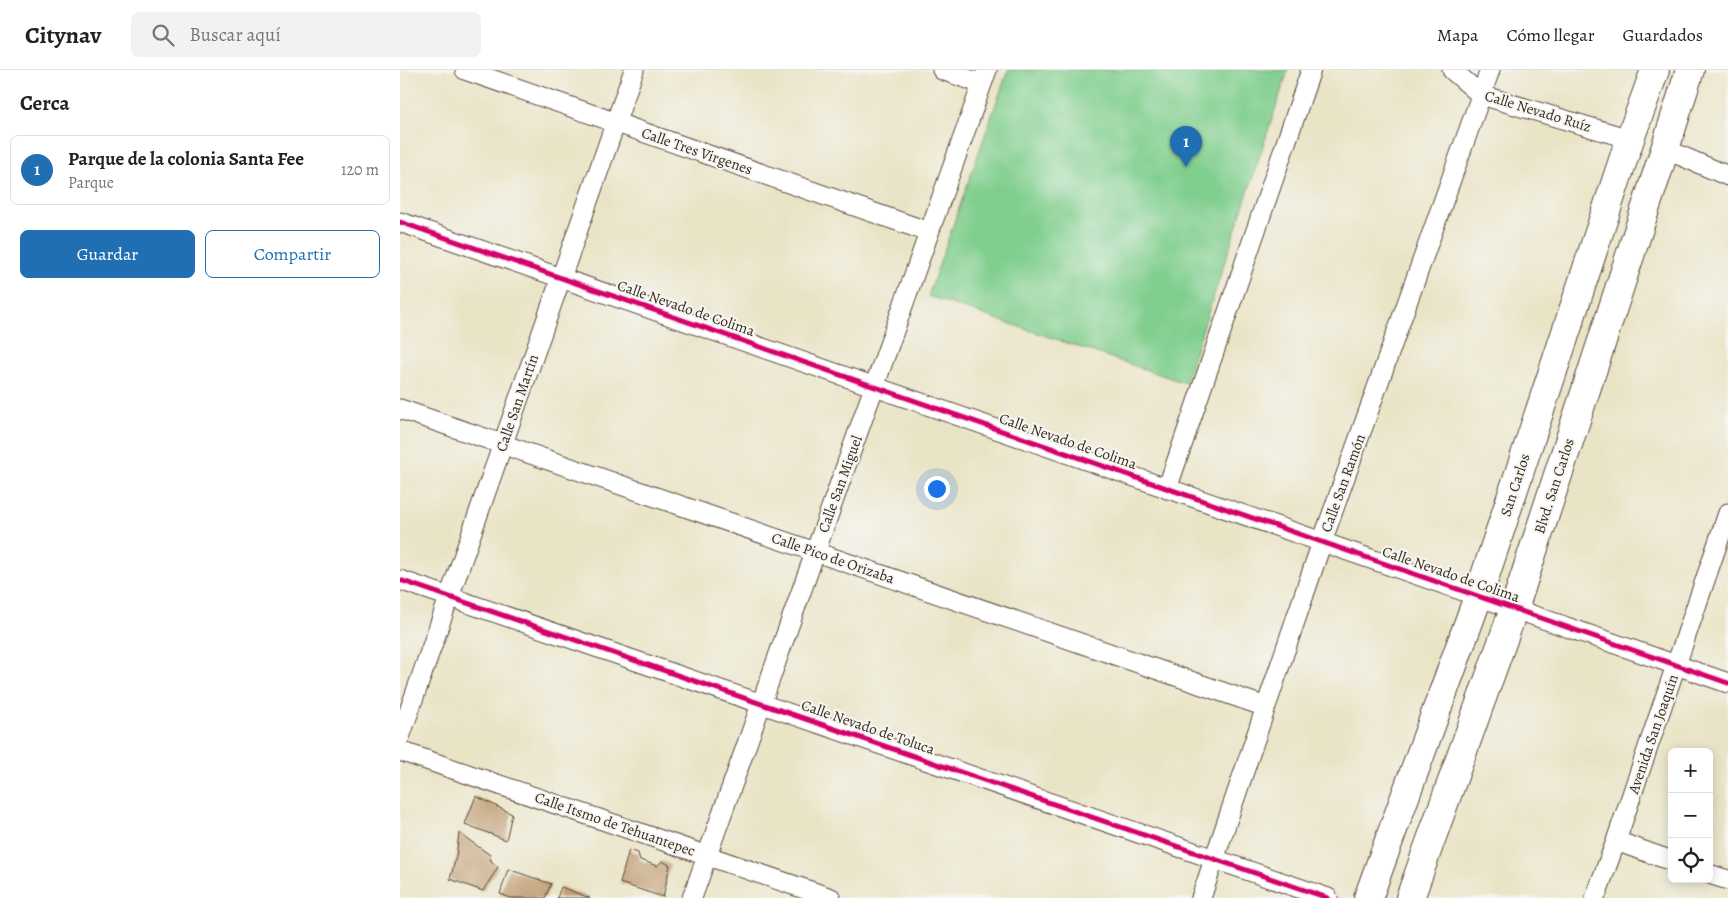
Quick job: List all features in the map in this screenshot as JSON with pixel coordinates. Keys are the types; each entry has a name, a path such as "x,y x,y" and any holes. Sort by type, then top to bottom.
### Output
{"main road":[{"name":"San Carlos","path":"1368,898 1478,596 1630,139 1655,70"},
{"name":"Blvd. San Carlos","path":"1410,898 1514,609 1690,70"}],"street":[{"name":"Calle Tres Virgenes","path":"465,70 930,232"},
{"name":"Calle San Martín","path":"400,737 634,70"},
{"path":"942,70 985,77"},
{"path":"1168,489 1311,70"},
{"name":"Calle Nevado Ruíz","path":"1452,70 1481,96 1630,139"},
{"name":"Calle San Ramón","path":"1201,898 1322,542 1490,70"},
{"name":"Calle San Miguel","path":"692,898 985,77"},
{"path":"1665,149 1728,176"},
{"name":"Calle Nevado de Colima","path":"400,222 1728,683"},
{"name":"Calle Pico de Orizaba","path":"400,409 1266,707"},
{"name":"Avenida San Joaquín","path":"1595,898 1728,513"},
{"name":"Calle Nevado de Toluca","path":"400,580 1328,898"},
{"name":"Calle Itsmo de Tehuantepec","path":"400,750 831,898"},
{"path":"1616,841 1668,860"},
{"path":"1713,875 1728,880"}],"green space":[{"path":"1008,70 1288,70 1185,383 928,296"}],"building":[{"path":"476,796 512,814 506,840 465,824"},
{"path":"459,833 490,855 491,861 498,867 483,891 450,879 456,857"},
{"path":"629,850 638,853 640,860 657,866 662,861 670,865 663,897 620,883"},
{"path":"508,869 551,884 545,898 511,898 500,894"},
{"path":"561,887 590,898 557,898"}],"cycle path":[{"path":"400,222 1728,683"},
{"path":"400,580 1328,898"}],"place":[{"name":"Parque de la colonia Santa Fee","path":"1186,167"}]}
